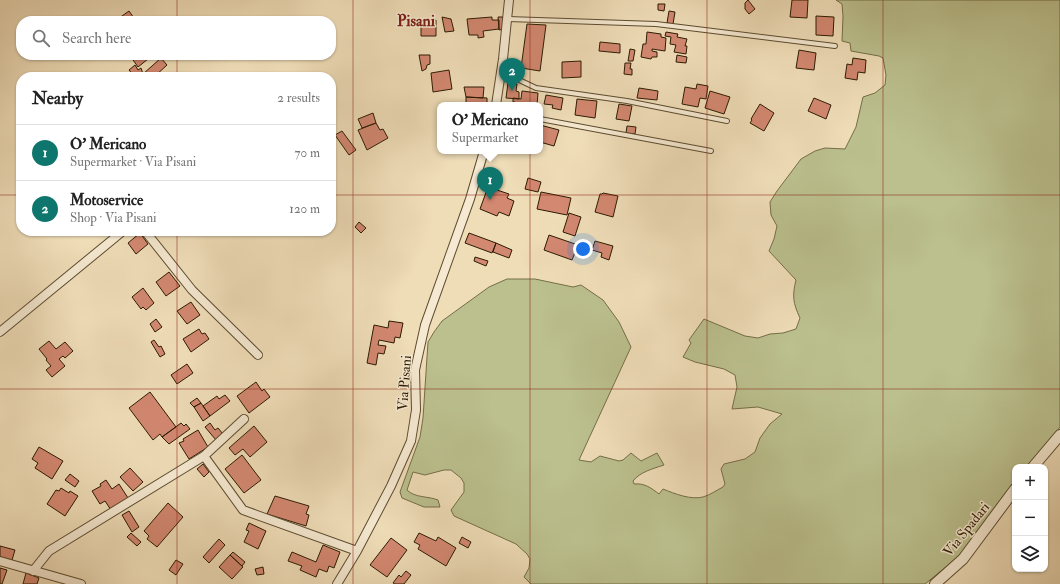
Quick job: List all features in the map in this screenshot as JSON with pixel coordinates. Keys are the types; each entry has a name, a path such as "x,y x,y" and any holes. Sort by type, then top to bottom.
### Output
{"street":[{"path":"496,102 509,0"},
{"name":"Via Pisani","path":"337,584 391,486 411,441 416,410 415,370 425,325 470,200 483,154"},
{"path":"0,332 116,236"},
{"path":"149,236 192,290 258,355"},
{"path":"33,571 49,551 204,456 244,419"},
{"path":"1035,464 1060,434"},
{"path":"204,456 244,510 357,550"},
{"name":"Via Spadari","path":"935,584 963,559 1012,493"},
{"path":"0,562 81,584"}],"lane":[{"path":"507,19 660,24 835,46"},
{"path":"500,77 517,79 536,88 627,101 728,122"},
{"path":"543,120 712,151"}],"green space":[{"path":"836,0 1060,0 1060,427 1029,464 1012,464 1012,484 963,553 925,584 531,584 524,577 529,568 530,559 527,554 516,544 454,516 451,510 464,492 464,483 461,478 451,470 444,470 425,475 413,472 407,490 418,496 438,500 440,507 424,507 402,498 400,492 420,437 423,418 428,342 442,321 489,287 507,279 535,279 573,287 581,285 603,300 619,322 631,347 579,460 591,462 600,456 619,461 623,460 631,453 641,461 657,453 664,465 639,475 633,481 634,484 645,485 659,494 663,489 683,496 698,498 708,495 723,487 725,484 721,469 724,464 745,459 755,452 760,438 770,424 782,414 758,407 732,409 737,387 735,375 724,369 695,362 683,357 691,343 689,340 704,319 745,336 758,338 796,329 800,318 794,299 796,280 769,251 777,226 771,215 770,202 801,159 815,151 825,148 845,149 856,127 863,97 875,93 885,85 886,75 883,58 851,51 850,43 842,41 842,4"}],"building":[{"path":"748,0 755,9 749,14 745,9 745,3"},
{"path":"792,0 808,0 807,18 790,17"},
{"path":"658,4 665,4 664,11 658,10"},
{"path":"129,11 132,16 122,16"},
{"path":"669,11 675,12 673,24 667,23"},
{"path":"816,16 834,17 833,36 816,35"},
{"path":"442,17 451,19 454,31 445,32"},
{"path":"492,17 492,20 499,20 499,29 483,31 484,37 478,38 478,35 469,35 467,19"},
{"path":"498,17 503,17 504,29 499,30"},
{"path":"421,20 436,20 436,36 421,36"},
{"path":"527,24 546,25 540,71 521,68"},
{"path":"647,32 661,34 661,37 666,38 665,51 652,49 652,51 657,52 657,57 652,57 651,59 641,57 643,44 646,44"},
{"path":"666,32 678,34 677,37 687,39 685,46 687,46 686,54 674,52 676,45 670,44 671,37 665,36"},
{"path":"600,42 620,44 620,53 599,51"},
{"path":"630,49 635,50 633,61 628,61"},
{"path":"799,50 816,53 814,70 796,68"},
{"path":"419,55 430,55 430,64 427,65 426,69 422,71"},
{"path":"677,55 687,57 686,63 676,62"},
{"path":"853,58 866,60 865,73 858,72 857,80 845,78 847,64 852,65"},
{"path":"133,60 147,60 138,67"},
{"path":"159,60 163,60 167,65 159,72 145,72"},
{"path":"581,61 581,77 562,78 562,62"},
{"path":"625,63 631,63 630,69 632,69 632,75 624,74"},
{"path":"135,65 138,70 141,68 142,72 131,72 129,70"},
{"path":"449,70 452,89 433,92 431,73"},
{"path":"508,83 517,84 516,91 519,92 519,99 506,98"},
{"path":"697,84 708,86 706,99 700,98 698,107 682,104 685,87 696,89"},
{"path":"464,87 484,87 483,98 466,97"},
{"path":"639,88 658,91 657,100 637,98"},
{"path":"522,91 538,93 537,102 513,102 513,98 521,99"},
{"path":"710,91 730,97 724,114 705,108"},
{"path":"546,95 563,98 561,110 552,108 553,105 544,104"},
{"path":"466,97 487,98 487,102 466,102"},
{"path":"814,98 831,105 826,119 808,111"},
{"path":"577,99 597,101 595,118 575,115"},
{"path":"619,104 632,106 629,121 616,119"},
{"path":"760,104 774,113 764,131 750,123"},
{"path":"373,113 376,123 362,128 358,119"},
{"path":"376,123 380,130 383,129 388,138 367,150 358,130"},
{"path":"543,126 559,130 554,146 543,143"},
{"path":"627,126 636,127 635,134 626,133"},
{"path":"342,131 356,150 349,155 336,134"},
{"path":"528,178 541,182 538,192 525,189"},
{"path":"488,187 509,194 507,198 514,201 509,216 499,212 497,216 480,209"},
{"path":"541,192 571,198 567,215 537,209"},
{"path":"603,193 618,196 613,217 595,212 600,194"},
{"path":"569,213 581,217 575,236 563,232"},
{"path":"359,222 366,228 361,233 355,227"},
{"path":"469,233 496,243 492,253 465,243"},
{"path":"549,235 578,245 572,260 544,250"},
{"path":"136,236 142,236 148,244 136,254 128,243"},
{"path":"595,241 613,246 609,260 601,257 602,253 592,250"},
{"path":"496,243 512,250 509,258 493,252"},
{"path":"475,257 488,261 486,266 474,261"},
{"path":"169,272 180,286 166,296 156,282"},
{"path":"143,288 154,303 146,310 143,307 141,309 132,297"},
{"path":"191,302 200,315 187,324 177,311"},
{"path":"156,319 162,327 155,332 150,324"},
{"path":"389,321 403,323 400,338 395,337 394,343 379,340 378,345 386,346 384,354 378,353 376,365 367,363 374,325 388,328"},
{"path":"199,329 202,334 205,333 209,339 191,352 183,339"},
{"path":"154,340 159,347 161,346 165,354 160,357 151,342"},
{"path":"49,341 56,349 65,342 73,351 65,358 63,356 59,359 65,366 52,377 46,370 51,366 39,349"},
{"path":"187,364 193,373 177,384 171,375"},
{"path":"256,382 262,391 264,389 270,397 249,413 237,396"},
{"path":"150,392 176,427 162,437 160,434 153,440 129,408"},
{"path":"225,395 230,401 210,416 203,406 217,396 219,399"},
{"path":"197,398 201,403 194,407 190,403"},
{"path":"201,403 210,416 203,421 194,407"},
{"path":"181,423 184,426 186,424 190,429 169,444 162,437"},
{"path":"210,423 215,430 218,428 223,434 216,440 205,427"},
{"path":"254,426 267,442 250,457 243,449 235,455 229,448"},
{"path":"198,430 208,447 189,459 179,443"},
{"path":"39,447 63,461 52,479 35,468 38,463 32,459"},
{"path":"242,455 261,480 244,493 225,469"},
{"path":"203,464 209,472 204,477 197,469"},
{"path":"130,468 143,482 133,491 120,477"},
{"path":"70,474 79,481 75,487 65,480"},
{"path":"106,480 112,489 119,484 128,498 111,510 105,501 100,504 92,491 101,486 100,484"},
{"path":"61,488 78,496 65,516 47,504 56,490 59,491"},
{"path":"275,496 309,506 306,514 309,515 306,526 267,514"},
{"path":"168,503 183,517 157,547 147,539 149,536 144,531"},
{"path":"129,511 139,527 132,532 122,515"},
{"path":"249,523 266,531 258,549 244,542 249,531 246,530"},
{"path":"131,533 141,542 137,546 127,537"},
{"path":"419,533 436,541 438,537 456,548 446,566 418,549 420,545 414,542"},
{"path":"462,537 471,542 468,548 459,543"},
{"path":"391,538 407,550 387,577 370,565"},
{"path":"219,539 225,545 209,563 203,557"},
{"path":"323,545 340,552 334,568 329,566 327,572 319,569 316,577 300,570 302,566 288,561 292,552 316,562"},
{"path":"0,546 15,550 12,560 0,557"},
{"path":"233,552 245,562 242,566 230,555"},
{"path":"230,555 243,567 232,579 219,567"},
{"path":"176,560 183,564 176,575 169,570"},
{"path":"263,567 264,574 257,575 255,569"},
{"path":"0,568 7,570 2,584 0,584"},
{"path":"406,571 411,575 404,584 393,583 399,575 401,577"},
{"path":"26,573 39,578 37,584 23,584"}],"place":[{"name":"Motoservice","path":"512,91"},
{"name":"O' Mericano","path":"490,200"}],"district":[{"name":"Pisani","path":"416,20"}]}
